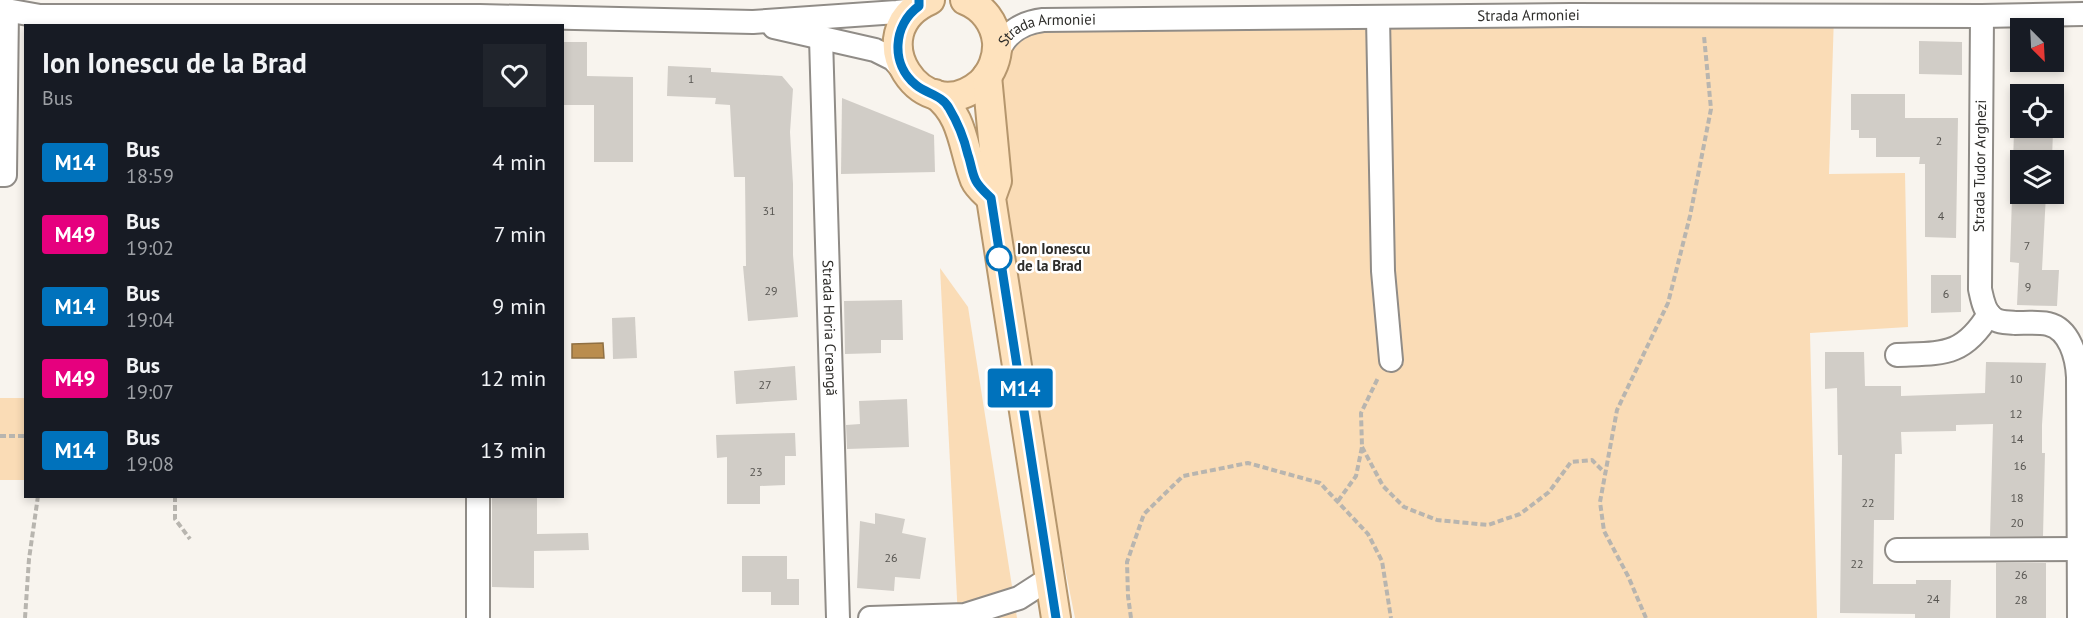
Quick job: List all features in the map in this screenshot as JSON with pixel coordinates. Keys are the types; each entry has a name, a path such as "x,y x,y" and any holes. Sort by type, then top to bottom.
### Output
{"main road":[{"path":"969,1 985,14 992,24 997,42 991,68 997,181 991,198 1056,618"},
{"path":"920,4 903,24 898,37 898,55 905,72 916,85 935,94 948,105 960,129 976,182 991,198"},
{"path":"935,94 953,95 966,92 974,88 991,68"}],"street":[{"path":"753,22 897,12 920,4"},
{"path":"0,175 5,175 3,10 40,16 182,14 480,21 641,10 753,22 880,51 893,59 905,72"},
{"name":"Strada Armoniei","path":"991,68 1003,42 1014,31 1029,23 1043,20 2083,14"},
{"name":"Strada Tudor Arghezi","path":"1982,16 1979,276 1984,305 1989,314"},
{"path":"1378,18 1383,271 1391,360"},
{"name":"Strada Horia Creangă","path":"821,38 838,618"},
{"path":"1897,355 1940,354 1951,351 1968,341 1989,314 2000,321 2042,323 2054,326 2065,335 2073,350 2078,377 2079,618"},
{"path":"478,498 478,618"},
{"path":"1897,550 2079,549"},
{"path":"870,618 965,615 1019,598 1050,578"}],"path":[{"path":"1646,618 1628,576 1604,531 1600,502 1617,410 1668,303 1690,216 1711,109 1702,15"},
{"path":"1338,501 1356,476 1362,447 1361,413 1375,383 1391,360"},
{"path":"0,436 24,436"},
{"path":"1362,447 1383,486 1404,507 1437,520 1488,525 1520,514 1549,492 1571,462 1592,460 1605,472"},
{"path":"1131,618 1127,562 1144,514 1183,476 1248,463 1320,483 1338,501 1368,534 1382,561 1391,618"},
{"path":"25,618 29,559 38,498"},
{"path":"175,498 175,519 189,538"}],"shaded area":[{"path":"1834,15 1829,174 1905,173 1908,327 1810,333 1817,618 1075,618 991,198 992,68 1022,26"},
{"path":"940,268 968,307 1017,618 958,618"},
{"path":"603,343 604,358 572,358 572,344"},
{"path":"0,398 24,398 24,480 0,480"}],"building":[{"path":"1919,41 1962,42 1962,75 1919,74"},
{"path":"564,42 587,42 587,76 633,77 633,162 594,162 594,105 564,105"},
{"path":"668,66 711,68 711,72 782,76 793,89 790,132 793,255 798,317 748,321 743,266 746,266 745,177 734,177 730,105 715,104 716,98 667,96"},
{"path":"1851,94 1905,94 1905,118 1958,118 1956,238 1925,237 1925,164 1919,164 1920,157 1876,157 1876,138 1859,138 1859,130 1851,130"},
{"path":"842,98 934,135 935,172 841,174"},
{"path":"2014,138 2053,138 2052,150 2013,150"},
{"path":"2012,204 2045,204 2042,270 2059,270 2057,306 2017,305 2019,263 2010,262"},
{"path":"1931,275 1961,275 1961,312 1931,313"},
{"path":"902,300 903,340 881,340 881,353 845,354 844,301"},
{"path":"635,317 637,358 613,359 612,318"},
{"path":"1825,352 1864,352 1865,386 1901,386 1901,396 1985,393 1986,362 2046,363 2042,425 2042,453 2045,453 2043,536 1990,536 1993,424 1956,425 1956,431 1901,432 1902,454 1895,454 1894,520 1874,520 1873,584 1916,584 1916,580 1951,580 1950,618 1915,618 1915,614 1840,613 1842,455 1838,455 1837,388 1825,389"},
{"path":"795,366 797,400 736,404 734,371"},
{"path":"907,399 909,447 847,449 846,425 860,424 859,401"},
{"path":"795,433 796,456 785,456 785,485 760,486 760,504 727,504 727,457 717,458 716,435"},
{"path":"492,498 537,498 537,534 588,533 589,550 534,551 534,588 492,587"},
{"path":"875,513 905,519 902,533 926,538 920,579 895,577 894,591 857,588 860,521 875,524"},
{"path":"742,556 787,556 787,579 799,579 799,605 771,605 771,592 742,592"},
{"path":"1996,563 2046,563 2046,618 1996,618"}],"bus line":[{"name":"M14","path":"919,0 919,6 908,16 901,28 897,46 899,59 913,82 923,90 935,94 948,105 960,129 976,182 991,198 1056,618"}],"place":[{"name":"Ion Ionescu de la Brad","path":"999,258"}]}
